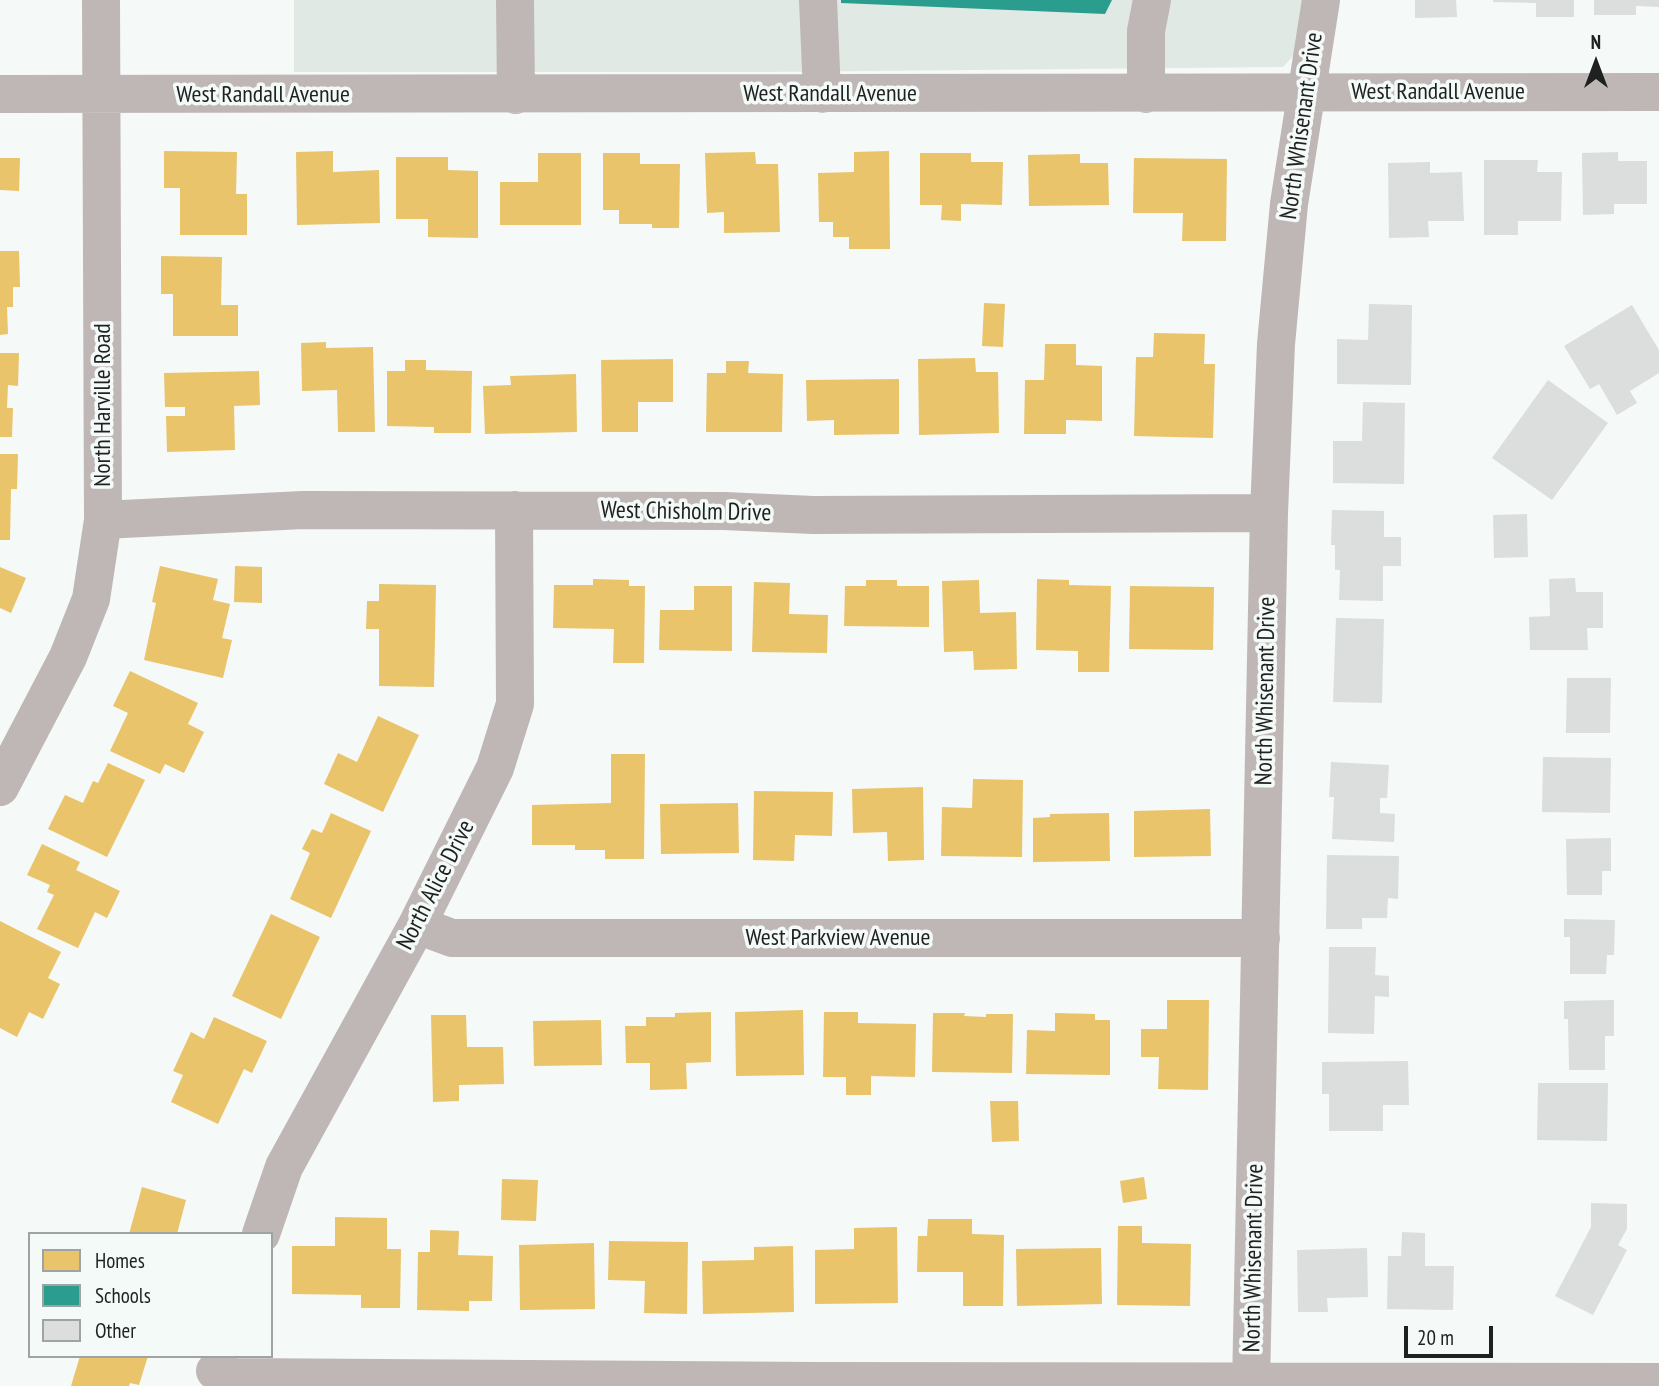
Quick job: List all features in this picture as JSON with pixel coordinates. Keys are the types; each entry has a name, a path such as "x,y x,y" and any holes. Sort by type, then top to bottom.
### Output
{"street":[{"name":"North Harville Road","path":"0,787 68,657 91,599 103,520 101,0"},
{"path":"515,0 516,95"},
{"path":"818,0 822,94"},
{"path":"1146,94 1146,31 1152,0"},
{"name":"North Whisenant Drive","path":"1251,1383 1269,513 1276,344 1289,204 1321,0"},
{"name":"West Randall Avenue","path":"0,94 101,96 1659,92"},
{"name":"West Chisholm Drive","path":"103,520 303,510 724,512 813,515 1269,513"},
{"name":"North Alice Drive","path":"262,1232 284,1167 417,925 495,768 515,704 514,510"},
{"name":"West Parkview Avenue","path":"417,925 452,938 1261,938"},
{"path":"215,1371 234,1377 337,1378 1251,1383 1659,1382"}],"shaded area":[{"path":"294,0 1307,0 1297,52 1283,67 764,72 294,72"}],"building: Homes":[{"path":"164,151 237,152 236,194 247,194 247,235 180,235 180,188 164,188"},
{"path":"333,151 333,172 379,170 380,223 297,225 296,152"},
{"path":"889,151 890,249 849,249 849,237 833,237 833,222 819,222 818,173 854,172 854,152"},
{"path":"755,152 756,164 778,164 780,232 724,233 724,212 707,213 705,153"},
{"path":"538,153 581,153 581,225 500,225 500,182 538,182"},
{"path":"603,153 640,153 640,164 680,164 679,228 652,228 652,224 619,224 619,210 603,210"},
{"path":"920,153 971,153 971,162 1003,162 1002,205 961,204 961,221 941,220 942,205 920,205"},
{"path":"1080,154 1080,163 1108,163 1109,205 1029,206 1028,155"},
{"path":"396,157 448,157 448,170 478,171 478,238 428,237 428,219 396,219"},
{"path":"0,158 20,158 19,191 0,190"},
{"path":"1134,158 1227,159 1226,241 1182,241 1183,213 1133,213"},
{"path":"0,251 19,251 20,287 13,287 13,307 7,307 8,334 0,335"},
{"path":"161,256 222,257 221,305 238,305 238,336 173,336 173,294 161,294"},
{"path":"984,303 1005,304 1003,347 982,346"},
{"path":"1154,333 1205,334 1204,364 1215,364 1213,438 1134,436 1136,357 1153,357"},
{"path":"326,342 326,348 373,347 375,432 338,432 337,390 302,391 301,343"},
{"path":"1045,344 1076,344 1076,365 1102,366 1102,421 1066,420 1066,434 1024,434 1025,380 1044,380"},
{"path":"0,353 19,353 18,386 8,385 7,408 13,408 12,437 0,437"},
{"path":"975,358 976,372 998,372 999,433 919,435 918,359"},
{"path":"673,359 673,402 638,402 638,432 602,432 601,360"},
{"path":"405,360 426,360 426,370 472,371 471,433 434,433 434,427 387,426 387,371 405,371"},
{"path":"726,361 749,361 748,373 783,374 782,432 706,432 707,373 726,373"},
{"path":"259,371 260,405 234,406 235,450 167,452 166,416 185,416 185,407 165,407 164,373"},
{"path":"576,374 577,432 485,434 483,386 511,385 510,376"},
{"path":"899,379 899,434 834,435 834,420 807,421 806,380"},
{"path":"0,454 18,454 17,489 11,489 10,540 0,540"},
{"path":"160,566 218,579 213,600 230,604 222,638 232,640 223,678 144,660 156,603 152,602"},
{"path":"235,566 262,567 262,603 234,602"},
{"path":"0,567 26,578 11,613 0,608"},
{"path":"593,579 629,580 629,586 645,586 644,663 613,663 614,629 553,628 554,585 593,585"},
{"path":"1037,579 1069,580 1069,585 1111,586 1109,672 1078,672 1078,651 1036,650"},
{"path":"866,580 897,580 897,586 929,586 929,627 844,626 845,586 866,586"},
{"path":"979,580 980,613 1016,612 1017,669 974,670 973,651 944,652 942,581"},
{"path":"754,582 790,583 789,614 828,615 827,653 752,652"},
{"path":"379,584 436,585 434,687 379,686 379,629 366,629 367,601 379,601"},
{"path":"694,586 732,586 732,651 659,650 660,610 694,610"},
{"path":"1130,586 1214,587 1213,650 1129,649"},
{"path":"130,671 198,703 188,724 204,732 184,773 165,764 160,774 110,751 128,713 113,706"},
{"path":"378,716 419,735 383,812 324,784 338,753 357,762"},
{"path":"611,754 645,754 644,859 605,859 605,850 575,850 575,845 532,845 532,805 611,803"},
{"path":"108,763 145,780 107,857 48,829 65,795 83,803 93,781 98,783"},
{"path":"973,779 1023,780 1022,857 941,856 942,807 972,808"},
{"path":"923,787 924,860 888,861 887,832 853,833 852,789"},
{"path":"754,791 833,792 832,836 795,835 794,861 753,860"},
{"path":"738,803 739,853 661,854 660,804"},
{"path":"1210,809 1211,856 1134,857 1134,811"},
{"path":"331,813 371,831 331,918 290,899 310,853 302,849 312,829 322,833"},
{"path":"1109,813 1110,861 1033,862 1033,818 1050,817 1050,814"},
{"path":"42,844 80,862 76,870 120,891 107,918 95,912 78,948 37,929 54,895 47,892 50,885 27,875"},
{"path":"271,914 320,937 281,1019 232,996"},
{"path":"0,921 61,952 48,978 60,984 43,1019 29,1012 17,1037 0,1028"},
{"path":"1167,1000 1209,1000 1208,1090 1158,1089 1159,1057 1141,1057 1141,1029 1167,1029"},
{"path":"803,1010 804,1075 736,1076 735,1012"},
{"path":"711,1012 711,1062 686,1063 687,1089 650,1090 650,1063 626,1063 625,1026 646,1026 646,1017 675,1017 675,1013"},
{"path":"824,1012 858,1012 858,1023 916,1024 915,1077 871,1076 871,1095 846,1095 846,1077 823,1077"},
{"path":"933,1013 965,1013 964,1016 986,1017 986,1014 1013,1014 1012,1073 932,1072"},
{"path":"1055,1013 1095,1014 1095,1020 1110,1020 1110,1075 1026,1074 1027,1030 1055,1031"},
{"path":"431,1015 466,1015 467,1047 503,1047 504,1084 459,1085 459,1101 433,1102"},
{"path":"214,1017 267,1041 252,1073 244,1069 218,1124 171,1102 183,1075 173,1071 191,1032 204,1039"},
{"path":"601,1020 602,1065 534,1066 533,1021"},
{"path":"990,1101 1018,1101 1019,1141 992,1142"},
{"path":"1144,1177 1147,1199 1123,1203 1120,1181"},
{"path":"502,1179 538,1180 536,1221 501,1220"},
{"path":"142,1187 186,1200 178,1232 130,1232"},
{"path":"335,1217 387,1218 387,1249 401,1249 400,1308 361,1308 361,1295 292,1294 292,1246 335,1246"},
{"path":"928,1219 972,1219 972,1234 1004,1235 1003,1306 963,1306 963,1272 917,1272 918,1236 927,1236"},
{"path":"1118,1226 1142,1226 1142,1243 1191,1244 1190,1306 1117,1305"},
{"path":"897,1227 898,1303 815,1304 815,1250 854,1249 854,1228"},
{"path":"430,1230 459,1231 458,1255 493,1256 492,1301 469,1301 469,1311 417,1310 418,1252 430,1252"},
{"path":"609,1241 688,1242 687,1314 644,1313 645,1281 608,1280"},
{"path":"594,1243 595,1309 520,1310 519,1245"},
{"path":"793,1246 794,1312 703,1314 702,1261 754,1260 754,1247"},
{"path":"1101,1248 1102,1304 1017,1306 1016,1249"},
{"path":"79,1358 147,1358 139,1385 130,1383 129,1386 71,1386"}],"building: Schools":[{"path":"841,0 1112,0 1105,14 841,3"}],"building: Other":[{"path":"1415,0 1456,0 1457,17 1415,18"},
{"path":"1493,0 1574,0 1574,17 1536,17 1536,3"},
{"path":"1594,0 1659,0 1659,7 1636,6 1636,15 1594,15"},
{"path":"1618,152 1618,161 1647,161 1647,204 1614,204 1614,214 1583,215 1582,153"},
{"path":"1484,160 1538,160 1537,172 1562,172 1561,221 1518,221 1518,235 1484,235"},
{"path":"1430,162 1430,173 1462,172 1464,221 1428,221 1429,237 1389,238 1388,163"},
{"path":"1369,304 1412,305 1411,385 1337,384 1337,339 1368,340"},
{"path":"1632,305 1659,350 1659,373 1630,391 1637,403 1617,415 1599,384 1590,389 1564,346"},
{"path":"1548,380 1608,423 1552,500 1492,458"},
{"path":"1363,402 1405,403 1404,484 1333,483 1333,441 1362,441"},
{"path":"1332,510 1384,511 1384,537 1401,537 1401,566 1383,566 1383,601 1339,600 1340,570 1335,570 1335,545 1331,545"},
{"path":"1527,514 1528,557 1494,558 1493,515"},
{"path":"1575,578 1576,592 1603,592 1603,628 1587,628 1588,650 1530,650 1529,617 1550,616 1549,579"},
{"path":"1336,618 1384,619 1382,703 1333,702"},
{"path":"1567,678 1611,678 1610,733 1566,733"},
{"path":"1543,757 1611,758 1610,813 1542,812"},
{"path":"1331,762 1389,765 1387,798 1380,798 1380,813 1395,814 1394,842 1332,839 1334,797 1329,797"},
{"path":"1611,838 1611,871 1602,871 1602,895 1567,895 1566,839"},
{"path":"1327,855 1399,856 1398,899 1388,898 1387,918 1362,918 1362,929 1326,929"},
{"path":"1564,919 1615,920 1614,955 1607,955 1606,974 1570,974 1570,937 1564,937"},
{"path":"1329,947 1376,947 1375,975 1389,976 1389,997 1375,996 1374,1034 1328,1033"},
{"path":"1614,1000 1614,1036 1605,1036 1605,1070 1569,1070 1568,1019 1564,1019 1564,1001"},
{"path":"1408,1061 1409,1105 1383,1105 1383,1131 1329,1131 1329,1094 1322,1094 1322,1062"},
{"path":"1538,1083 1608,1083 1607,1141 1537,1140"},
{"path":"1591,1203 1627,1204 1627,1229 1618,1245 1627,1250 1593,1315 1555,1296 1591,1227"},
{"path":"1402,1232 1425,1233 1425,1266 1454,1266 1453,1310 1387,1309 1388,1256 1401,1256"},
{"path":"1367,1248 1368,1297 1327,1298 1328,1312 1298,1312 1297,1250"}]}
